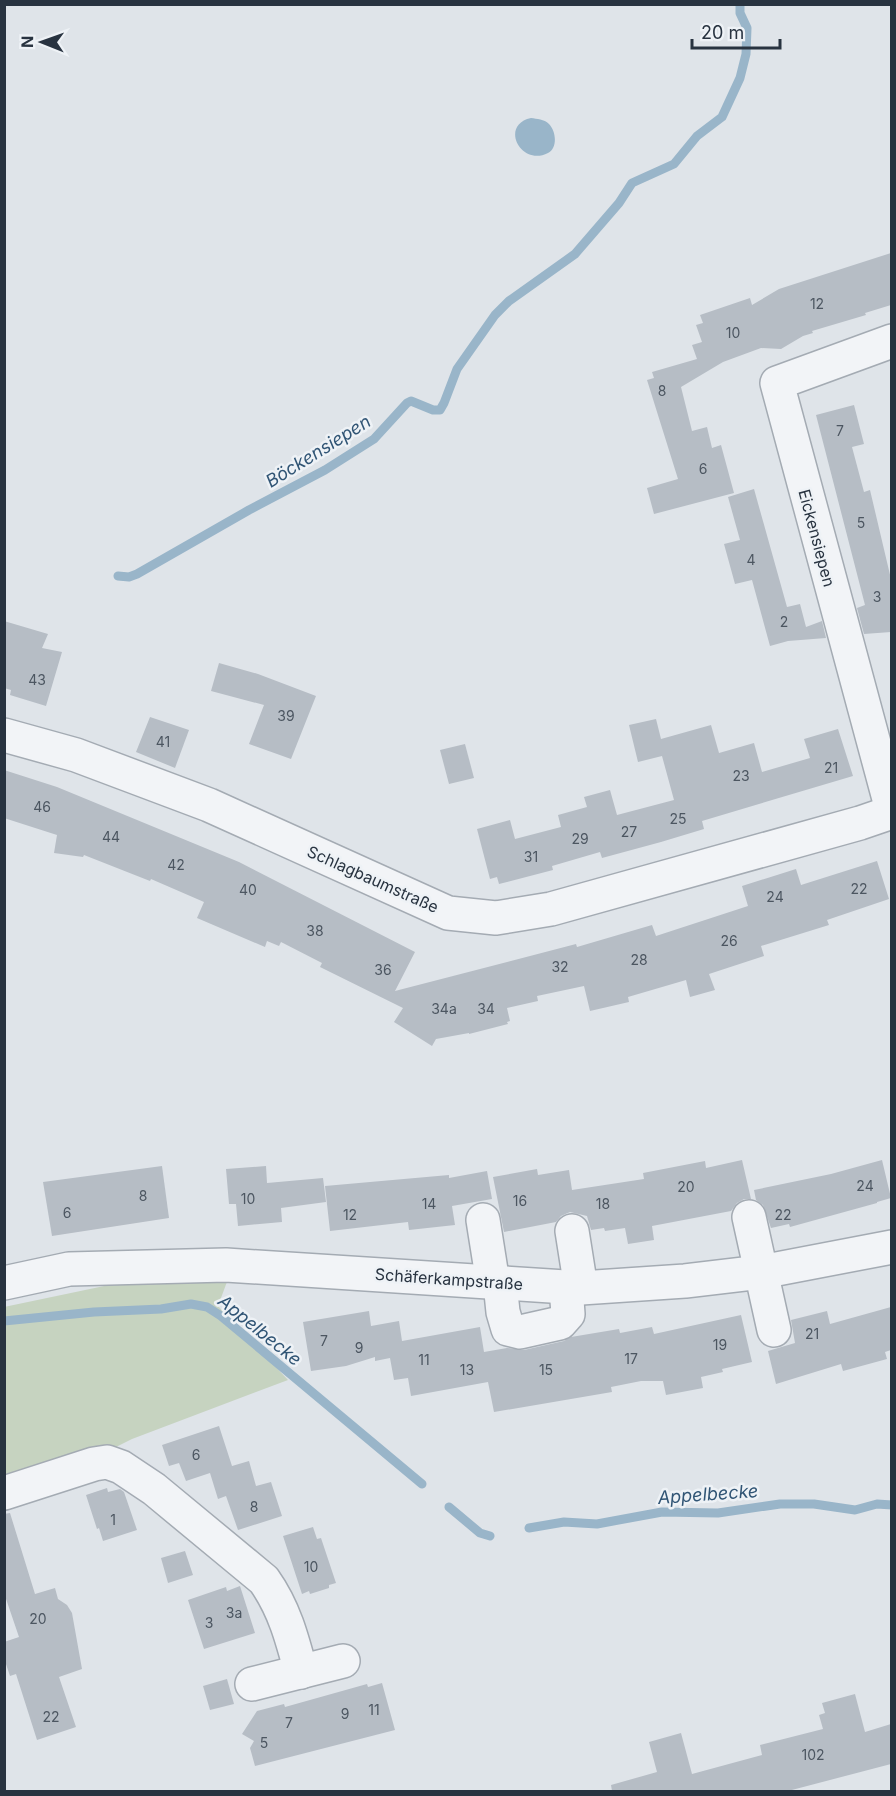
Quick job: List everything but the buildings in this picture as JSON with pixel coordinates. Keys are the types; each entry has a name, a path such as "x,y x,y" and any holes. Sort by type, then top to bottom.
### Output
{"street":[{"name":"Eickensiepen","path":"891,341 777,383 891,811"},
{"name":"Schlagbaumstraße","path":"4,735 76,755 209,805 448,913 496,918 551,909 849,826 891,811"},
{"path":"749,1217 774,1330"},
{"path":"483,1220 508,1329 520,1332 560,1323 567,1314 574,1287 572,1232"},
{"name":"Schäferkampstraße","path":"4,1283 69,1269 226,1265 574,1287 685,1281 761,1272 891,1247"},
{"path":"4,1493 94,1464 107,1462 121,1467 154,1489 264,1580 277,1599 289,1627 301,1672"},
{"path":"252,1684 343,1661"}],"green space":[{"path":"169,1269 231,1271 218,1306 288,1380 132,1439 94,1458 5,1489 4,1307 109,1285"}],"water":[{"path":"531,118 545,121 553,131 555,143 548,153 538,156 529,154 517,143 516,128 521,122"}],"waterway":[{"name":"Böckensiepen","path":"118,576 129,577 137,574 325,470 374,439 407,403 411,401 433,410 440,410 457,369 495,315 509,301 575,254 619,203 632,183 674,164 697,136 722,117 740,78 746,54 747,28 740,13 740,4"},
{"name":"Appelbecke","path":"4,1321 94,1312 161,1309 191,1304 207,1307 221,1316 422,1484"},
{"name":"Appelbecke","path":"529,1528 564,1522 597,1524 662,1512 718,1513 780,1504 814,1504 855,1510 877,1504 892,1505"},
{"name":"Appelbecke","path":"449,1507 480,1533 490,1536"}]}
